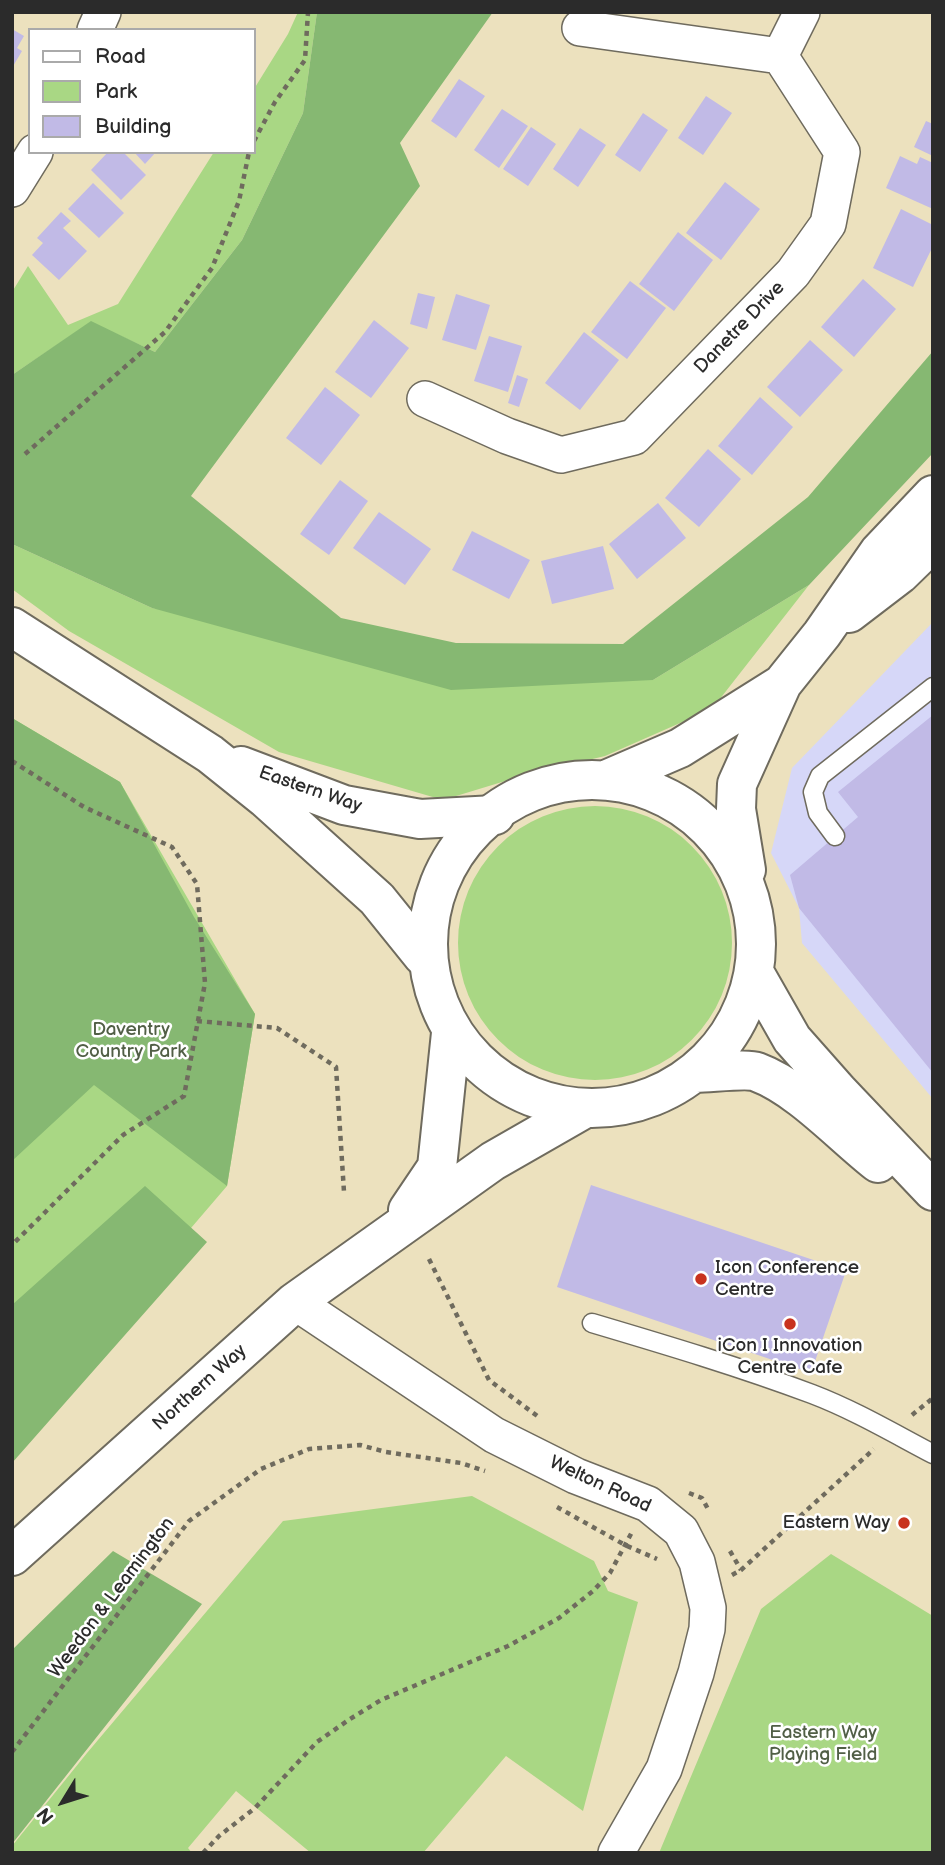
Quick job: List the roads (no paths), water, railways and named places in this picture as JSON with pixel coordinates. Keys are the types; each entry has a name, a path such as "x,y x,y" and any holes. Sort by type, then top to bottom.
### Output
{"main road":[{"path":"782,684 680,748 608,779 536,789 495,815 457,852 428,918 423,956 434,999 452,1033 505,1085 529,1096 582,1110 644,1097 697,1073 730,1031 754,974 757,930 755,905 746,874 736,809 737,784 782,684 822,634 878,552 933,495"},
{"path":"822,634 900,574 933,542"},
{"name":"Eastern Way","path":"12,627 210,754 265,798 377,899 423,956"},
{"name":"Eastern Way","path":"210,754 344,805 420,819 495,815"},
{"path":"608,779 670,800 708,825 746,874"},
{"path":"754,974 792,1039 933,1191"},
{"name":"Northern Way","path":"396,1230 437,1167 452,1033"},
{"path":"697,1073 755,1071 797,1093 853,1144 933,1205"},
{"name":"Northern Way","path":"12,1556 295,1302 493,1161 582,1110"}],"street":[{"path":"96,28 103,12"},
{"path":"580,28 780,56 802,12"},
{"name":"Danetre Drive","path":"425,399 507,436 561,455 634,437 793,273 828,223 842,152 780,56"},
{"path":"12,189 34,154"},
{"name":"Welton Road","path":"295,1302 494,1435 576,1476 663,1497 697,1562 708,1608 707,1629 696,1672 664,1769 616,1853"}],"lane":[{"path":"835,836 818,813 813,792 820,776 933,687"},
{"path":"592,1323 814,1395 933,1454"}],"place":[{"name":"Icon Conference Centre","path":"701,1279"},
{"name":"iCon I Innovation Centre Cafe","path":"790,1324"},
{"name":"Eastern Way","path":"904,1523"}],"park label":[{"name":"Daventry Country Park","path":"131,1041"},
{"name":"Eastern Way Playing Field","path":"823,1744"}]}
